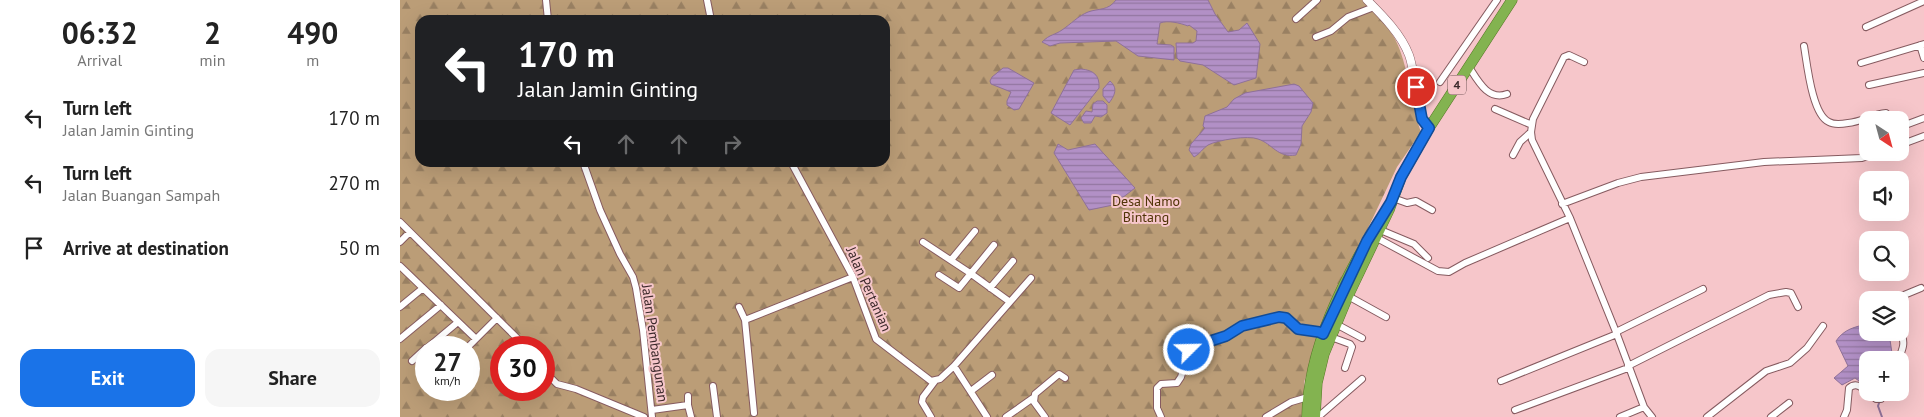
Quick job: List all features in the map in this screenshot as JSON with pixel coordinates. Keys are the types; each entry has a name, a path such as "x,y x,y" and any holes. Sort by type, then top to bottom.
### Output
{"highway":[{"name":"4","path":"1317,417 1319,372 1327,336 1336,324 1401,177 1429,128 1512,0"},
{"name":"4","path":"1307,417 1311,372 1358,258 1377,232"}],"street":[{"path":"546,0 548,15"},
{"path":"707,0 710,15"},
{"path":"1296,19 1317,0"},
{"path":"1367,0 1400,39 1409,54 1422,119 1429,128"},
{"path":"1440,82 1497,0"},
{"path":"1866,27 1924,1"},
{"path":"1316,37 1334,30 1348,18 1374,7"},
{"path":"1491,9 1502,15"},
{"path":"1861,63 1922,44 1924,58"},
{"path":"1804,46 1808,78 1819,111 1825,120 1834,124 1859,121"},
{"path":"1513,155 1520,142 1531,129 1564,57 1569,55 1584,62"},
{"path":"1469,67 1484,88 1491,94 1501,97 1507,94"},
{"path":"1869,85 1924,73"},
{"path":"1495,109 1531,129"},
{"path":"1909,124 1924,118"},
{"path":"1531,129 1532,140 1570,218 1644,407 1652,417"},
{"path":"1909,142 1924,136"},
{"path":"1562,204 1618,183 1641,177 1764,162 1859,158"},
{"name":"Jalan Pembangunan","path":"585,167 600,210 633,277 636,288 643,330 652,414"},
{"name":"Jalan Pertanian","path":"794,167 853,277 876,339 925,377 935,381"},
{"path":"1392,200 1407,203 1416,201 1432,210"},
{"path":"1377,232 1438,271 1446,272 1570,218"},
{"path":"400,222 514,336"},
{"path":"951,260 975,231"},
{"path":"400,242 410,232"},
{"path":"1377,232 1416,245 1428,258"},
{"path":"923,242 1010,302"},
{"path":"939,275 958,288 994,245"},
{"path":"990,288 1013,261"},
{"path":"400,266 403,274 423,288 473,336"},
{"path":"745,320 853,277"},
{"path":"932,417 922,402 923,397 935,381 940,379 954,366 1031,278"},
{"path":"400,307 423,288"},
{"path":"1909,293 1921,288"},
{"path":"1501,381 1616,333 1703,289"},
{"path":"1515,410 1628,367 1769,295 1791,293 1798,307"},
{"path":"1348,296 1386,317"},
{"path":"400,339 441,305"},
{"path":"740,307 745,320 754,413"},
{"path":"1161,417 1157,408 1157,388 1161,384 1177,383 1181,377 1189,350 1195,346 1226,336 1237,328 1250,323 1279,317 1286,318 1298,329 1319,332 1350,344 1352,347 1346,368"},
{"path":"479,336 497,318"},
{"path":"441,336 458,322"},
{"path":"1336,324 1362,338"},
{"path":"1707,417 1766,371 1790,363 1812,343 1823,326"},
{"path":"954,366 987,417"},
{"path":"1006,417 1033,398 1039,390 1058,375 1062,374 1065,378"},
{"path":"971,391 992,375"},
{"path":"1317,417 1362,378"},
{"path":"555,381 558,384 576,389 644,417"},
{"path":"713,386 717,417"},
{"path":"1844,417 1847,410 1847,392 1850,386 1859,386"},
{"path":"688,396 691,417"},
{"path":"1266,417 1291,402 1308,397"},
{"path":"1033,398 1045,417"},
{"path":"1771,417 1789,403"},
{"path":"652,414 688,405"},
{"path":"1620,417 1644,407"}],"green space":[{"name":"Desa Namo Bintang","path":"400,0 1362,0 1380,18 1395,39 1403,60 1421,132 1397,167 1325,319 1304,382 1305,417 400,417"}],"shaded area":[{"path":"1116,0 1208,0 1228,32 1239,30 1247,23 1260,44 1256,78 1234,85 1203,65 1180,61 1177,58 1176,43 1193,43 1196,41 1197,31 1189,25 1174,22 1160,23 1157,44 1174,47 1174,60 1138,56 1116,41 1060,43 1050,46 1042,42 1084,14 1107,8"},
{"path":"1003,68 1008,68 1034,83 1019,109 1014,110 1007,105 1011,92 991,84 992,77"},
{"path":"1081,69 1095,74 1099,88 1070,125 1051,113 1074,70"},
{"path":"1110,81 1114,86 1115,92 1109,103 1103,96 1103,89"},
{"path":"1294,84 1299,86 1313,103 1311,112 1302,126 1301,144 1296,155 1280,153 1263,141 1253,138 1213,143 1206,146 1194,157 1189,150 1191,144 1205,128 1203,126 1205,116 1227,107 1234,99 1245,93"},
{"path":"1097,101 1103,101 1107,105 1107,113 1101,117 1095,116 1091,123 1084,123 1081,118 1086,111 1092,112 1093,104"},
{"path":"1058,144 1068,150 1095,144 1135,188 1113,205 1089,210 1054,153"},
{"path":"1859,326 1859,341 1890,341 1892,351 1859,351 1859,381 1855,378 1842,385 1834,378 1848,366 1836,341 1846,331"}],"waterway":[{"path":"1880,401 1878,406 1882,417"}],"route":[{"path":"1189,350 1195,346 1226,336 1237,328 1250,323 1279,317 1286,318 1298,329 1323,334 1367,241 1391,202 1401,177 1429,128 1422,119 1416,87"}]}
